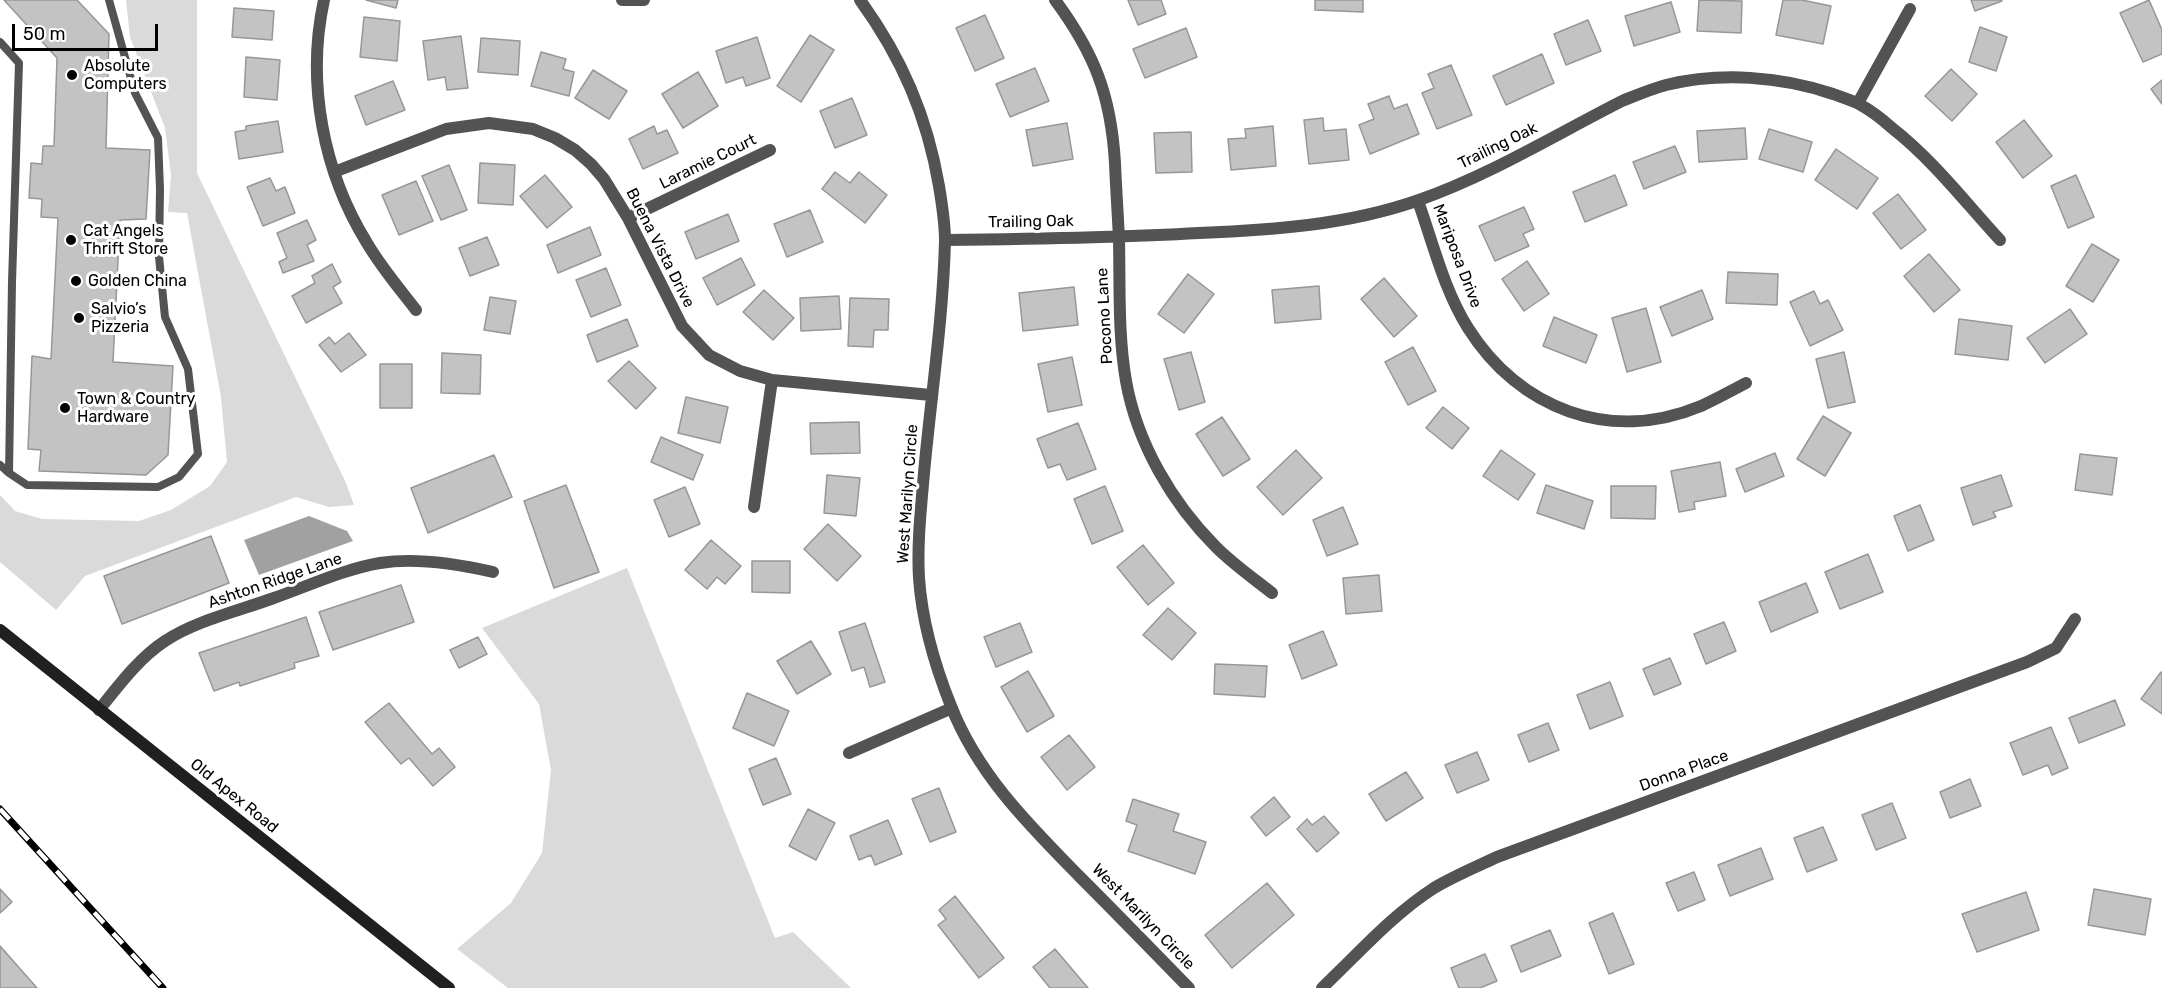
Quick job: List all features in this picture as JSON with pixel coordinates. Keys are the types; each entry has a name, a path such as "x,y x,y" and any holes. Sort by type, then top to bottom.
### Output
{"main road":[{"name":"Old Apex Road","path":"0,630 449,988"}],"street":[{"path":"324,0 316,71 324,135 334,172 366,242 416,310"},
{"path":"622,0 645,0"},
{"name":"West Marilyn Circle","path":"860,0 883,32 920,110 935,161 942,201 945,240 940,330 931,395 919,536 919,578 928,634 952,708 969,744 1002,794 1044,841 1189,988"},
{"name":"Pocono Lane","path":"1055,0 1086,46 1108,103 1114,136 1119,237 1120,338 1126,383 1138,424 1152,459 1172,494 1192,521 1217,548 1272,593"},
{"path":"1858,103 1910,9"},
{"name":"Trailing Oak","path":"945,240 1119,237 1281,229 1344,219 1418,201 1507,161 1622,101 1665,85 1717,78 1755,78 1803,85 1858,103 1920,152 2000,240"},
{"name":"Buena Vista Drive","path":"334,172 446,129 489,123 511,124 533,129 575,150 604,179 628,218 682,326 709,355 740,371 772,381 931,395"},
{"name":"Laramie Court","path":"628,218 770,150"},
{"name":"Mariposa Drive","path":"1418,201 1451,296 1467,327 1484,351 1507,375 1532,395 1561,409 1590,418 1616,422 1641,421 1700,406 1746,383"},
{"path":"754,507 772,381"},
{"name":"Ashton Ridge Lane","path":"99,710 122,681 151,651 181,631 300,589 380,563 407,561 458,564 493,572"},
{"name":"Donna Place","path":"1322,988 1399,914 1434,888 1458,875 1497,857 2027,662 2056,648 2074,619"},
{"path":"849,753 952,708"}],"lane":[{"path":"0,465 27,485 158,487 179,477 198,454 188,369 165,317 159,258 158,138 135,93 109,0"},
{"path":"0,42 19,63 9,473"}],"shaded area":[{"path":"126,0 197,0 197,173 346,483 354,505 329,507 296,497 85,576 56,610 0,562 0,495 15,511 42,519 139,521 171,510 210,486 227,462 221,397 187,213 168,212 171,175 165,128 130,37"},
{"path":"309,516 347,531 353,541 259,575 244,540"},
{"path":"627,568 775,938 793,932 851,988 508,988 457,949 511,903 542,853 551,770 539,704 482,628"}],"building":[{"path":"4,0 77,0 109,34 106,148 150,150 146,219 120,220 113,362 173,366 168,455 146,475 39,471 41,450 28,449 32,356 51,359 58,218 41,217 42,199 29,198 31,163 42,164 43,146 54,146 57,58"},
{"path":"366,0 398,0 396,8"},
{"path":"1128,0 1161,0 1166,14 1138,25"},
{"path":"1315,0 1363,0 1363,12 1315,10"},
{"path":"1699,0 1742,1 1741,33 1697,31"},
{"path":"1783,0 1802,0 1831,6 1823,44 1776,35"},
{"path":"1971,0 2001,0 2002,1 1975,11"},
{"path":"2149,0 2162,30 2162,54 2143,62 2120,13"},
{"path":"1671,2 1680,32 1634,46 1625,16"},
{"path":"234,8 274,11 272,40 232,37"},
{"path":"985,15 1004,58 975,71 956,28"},
{"path":"364,17 400,21 397,61 360,57"},
{"path":"1588,20 1601,51 1566,65 1554,34"},
{"path":"1980,27 2007,37 1996,71 1969,62"},
{"path":"1186,28 1197,57 1145,78 1133,49"},
{"path":"810,35 834,50 801,102 777,86"},
{"path":"461,36 468,88 447,90 445,77 428,80 423,41"},
{"path":"757,37 770,78 746,86 743,77 726,83 716,51"},
{"path":"481,38 520,41 518,75 478,72"},
{"path":"541,52 566,59 563,69 574,72 569,96 531,86"},
{"path":"1542,54 1554,83 1506,105 1493,76"},
{"path":"246,57 280,60 277,100 244,97"},
{"path":"1451,65 1472,115 1437,129 1422,93 1434,88 1428,74"},
{"path":"1035,68 1049,101 1010,117 996,84"},
{"path":"1951,69 1977,94 1952,121 1925,96"},
{"path":"593,70 627,91 609,119 575,98"},
{"path":"698,72 718,106 683,128 662,94"},
{"path":"2162,80 2162,104 2151,89"},
{"path":"393,81 405,110 366,125 355,96"},
{"path":"1389,96 1394,109 1407,104 1419,134 1370,154 1359,125 1374,119 1368,104"},
{"path":"852,98 867,135 835,148 820,111"},
{"path":"1323,118 1324,131 1346,129 1349,160 1309,164 1304,120"},
{"path":"2024,120 2052,156 2023,178 1996,142"},
{"path":"278,121 283,152 239,159 235,132 246,130 246,126"},
{"path":"1067,123 1073,159 1033,166 1026,130"},
{"path":"654,126 657,134 667,130 678,153 643,169 629,139"},
{"path":"1273,126 1276,166 1231,170 1228,139 1246,138 1245,129"},
{"path":"1745,128 1747,159 1699,162 1697,131"},
{"path":"1769,129 1812,142 1803,172 1759,159"},
{"path":"1191,132 1192,172 1156,173 1154,133"},
{"path":"1675,146 1686,172 1644,189 1633,162"},
{"path":"1836,149 1878,178 1857,209 1815,180"},
{"path":"480,163 515,165 513,205 478,203"},
{"path":"449,165 467,210 441,220 422,176"},
{"path":"835,172 850,183 859,172 887,195 865,223 822,189"},
{"path":"545,175 572,207 547,228 520,196"},
{"path":"1615,175 1627,205 1585,222 1573,192"},
{"path":"2076,175 2094,217 2068,228 2051,186"},
{"path":"270,178 276,191 285,187 295,213 263,226 247,187"},
{"path":"416,181 433,221 399,235 382,195"},
{"path":"1898,194 1926,230 1901,249 1873,213"},
{"path":"1524,207 1534,229 1523,234 1529,246 1495,261 1479,226"},
{"path":"810,210 823,242 787,257 774,224"},
{"path":"728,214 739,241 696,259 685,232"},
{"path":"307,220 316,240 307,245 314,261 283,273 279,262 287,258 277,233"},
{"path":"590,227 601,255 558,273 547,245"},
{"path":"487,237 499,265 470,276 459,248"},
{"path":"2092,244 2119,260 2093,302 2066,286"},
{"path":"1929,254 1960,290 1934,312 1904,276"},
{"path":"741,258 755,285 717,305 703,278"},
{"path":"1527,261 1549,294 1524,311 1502,279"},
{"path":"332,264 341,282 333,287 342,303 306,323 292,296 315,283 312,276"},
{"path":"606,268 621,305 591,317 576,280"},
{"path":"1728,272 1778,274 1777,305 1726,303"},
{"path":"1188,274 1214,294 1184,333 1158,314"},
{"path":"1384,278 1417,316 1394,337 1361,299"},
{"path":"1319,286 1321,319 1275,323 1272,290"},
{"path":"1074,287 1078,325 1023,331 1019,293"},
{"path":"764,290 794,318 773,340 743,312"},
{"path":"1702,290 1713,319 1672,336 1660,307"},
{"path":"1814,291 1820,304 1828,300 1843,330 1810,346 1790,302"},
{"path":"839,296 841,329 801,331 800,298"},
{"path":"490,297 516,301 510,334 484,330"},
{"path":"850,298 889,299 888,330 874,330 873,347 848,346"},
{"path":"1646,308 1661,362 1627,372 1612,318"},
{"path":"2070,309 2087,334 2045,363 2027,338"},
{"path":"1554,317 1597,335 1586,363 1543,346"},
{"path":"627,319 638,346 597,362 587,335"},
{"path":"1959,319 2012,326 2008,360 1955,354"},
{"path":"349,333 366,355 341,372 319,345 329,337 335,344"},
{"path":"1413,347 1436,391 1408,405 1385,362"},
{"path":"1191,352 1205,402 1179,410 1164,359"},
{"path":"1844,352 1855,402 1828,408 1816,359"},
{"path":"442,353 481,355 480,394 441,393"},
{"path":"1072,357 1082,405 1048,412 1038,364"},
{"path":"629,361 656,388 636,409 608,381"},
{"path":"380,364 412,364 412,408 380,408"},
{"path":"686,397 728,407 720,443 678,433"},
{"path":"1443,407 1469,428 1452,449 1426,428"},
{"path":"1823,416 1851,433 1825,476 1797,459"},
{"path":"1222,417 1250,459 1223,476 1196,434"},
{"path":"859,422 860,453 811,454 810,423"},
{"path":"1078,423 1096,469 1067,480 1060,464 1048,468 1037,439"},
{"path":"661,437 703,455 693,480 651,462"},
{"path":"1296,450 1322,478 1283,515 1257,487"},
{"path":"1501,450 1535,474 1518,500 1483,476"},
{"path":"1775,453 1784,476 1745,492 1736,469"},
{"path":"2080,454 2117,458 2112,495 2075,490"},
{"path":"494,455 512,497 428,533 411,488"},
{"path":"1720,462 1726,496 1694,502 1695,509 1679,512 1671,471"},
{"path":"827,475 860,478 856,516 824,513"},
{"path":"2001,475 2012,506 1993,512 1996,517 1973,525 1961,488"},
{"path":"566,485 599,572 554,588 524,501"},
{"path":"1546,485 1593,501 1584,529 1537,513"},
{"path":"1105,486 1123,531 1092,544 1074,499"},
{"path":"1611,486 1656,486 1655,519 1611,518"},
{"path":"685,487 700,524 669,537 654,500"},
{"path":"1920,505 1934,540 1908,551 1894,516"},
{"path":"1343,507 1358,544 1327,556 1313,520"},
{"path":"828,524 861,556 837,581 804,549"},
{"path":"211,536 229,583 122,624 104,576"},
{"path":"711,540 741,566 725,584 717,577 707,589 685,570"},
{"path":"1143,545 1174,583 1148,605 1117,567"},
{"path":"1868,554 1883,592 1840,609 1825,572"},
{"path":"752,561 790,561 790,593 752,592"},
{"path":"1379,575 1382,611 1346,614 1343,578"},
{"path":"1806,583 1818,612 1771,632 1759,602"},
{"path":"401,585 414,622 333,650 319,612"},
{"path":"1168,608 1196,633 1172,660 1143,635"},
{"path":"306,617 319,656 294,663 295,668 240,686 239,682 214,691 199,653"},
{"path":"1724,622 1736,651 1706,664 1694,634"},
{"path":"865,623 885,682 870,687 864,667 852,671 839,632"},
{"path":"1020,623 1032,652 996,667 984,637"},
{"path":"1323,631 1337,665 1302,679 1289,645"},
{"path":"478,637 487,654 459,668 450,650"},
{"path":"811,641 831,674 797,694 777,661"},
{"path":"1670,658 1681,684 1654,695 1643,669"},
{"path":"1215,664 1267,666 1265,697 1214,694"},
{"path":"1028,671 1054,716 1027,732 1001,687"},
{"path":"2162,673 2162,714 2141,699"},
{"path":"1610,682 1623,716 1590,729 1577,695"},
{"path":"747,693 789,711 774,746 733,728"},
{"path":"2115,700 2125,725 2079,743 2069,718"},
{"path":"389,703 432,754 439,748 455,767 433,786 409,758 401,764 365,722"},
{"path":"1548,723 1559,750 1529,762 1518,735"},
{"path":"2051,727 2068,768 2052,775 2048,765 2023,775 2010,743"},
{"path":"1069,735 1095,767 1067,790 1041,757"},
{"path":"1477,752 1489,780 1457,793 1445,765"},
{"path":"776,758 791,794 763,805 749,769"},
{"path":"1406,772 1423,798 1386,821 1369,794"},
{"path":"1970,779 1981,806 1950,818 1940,792"},
{"path":"939,788 956,832 930,842 912,799"},
{"path":"1274,797 1290,817 1266,836 1251,817"},
{"path":"1133,799 1179,814 1173,831 1206,842 1195,874 1128,851 1137,825 1126,821"},
{"path":"1892,803 1906,838 1876,850 1862,815"},
{"path":"808,809 835,823 816,860 789,846"},
{"path":"1324,816 1339,833 1317,852 1297,829 1307,819 1312,825"},
{"path":"888,820 902,854 875,865 871,855 859,860 850,836"},
{"path":"1823,827 1837,860 1807,872 1794,838"},
{"path":"1761,848 1773,879 1730,896 1718,865"},
{"path":"1694,872 1705,900 1678,911 1666,883"},
{"path":"1267,883 1294,915 1232,968 1205,935"},
{"path":"0,889 12,902 0,913"},
{"path":"2094,889 2151,899 2145,935 2088,925"},
{"path":"2026,892 2039,930 1977,952 1962,914"},
{"path":"955,896 1004,958 979,978 938,925 946,919 939,910"},
{"path":"1613,913 1634,964 1609,974 1589,923"},
{"path":"1550,930 1561,956 1521,972 1511,946"},
{"path":"0,946 37,988 0,988"},
{"path":"1055,949 1088,988 1050,988 1033,967"},
{"path":"1485,954 1497,981 1480,988 1459,988 1451,968"}],"railway":[{"path":"0,809 163,988"}],"place":[{"name":"Absolute Computers","path":"72,75"},
{"name":"Cat Angels Thrift Store","path":"71,240"},
{"name":"Golden China","path":"76,281"},
{"name":"Salvio’s Pizzeria","path":"79,318"},
{"name":"Town & Country Hardware","path":"65,408"}]}
